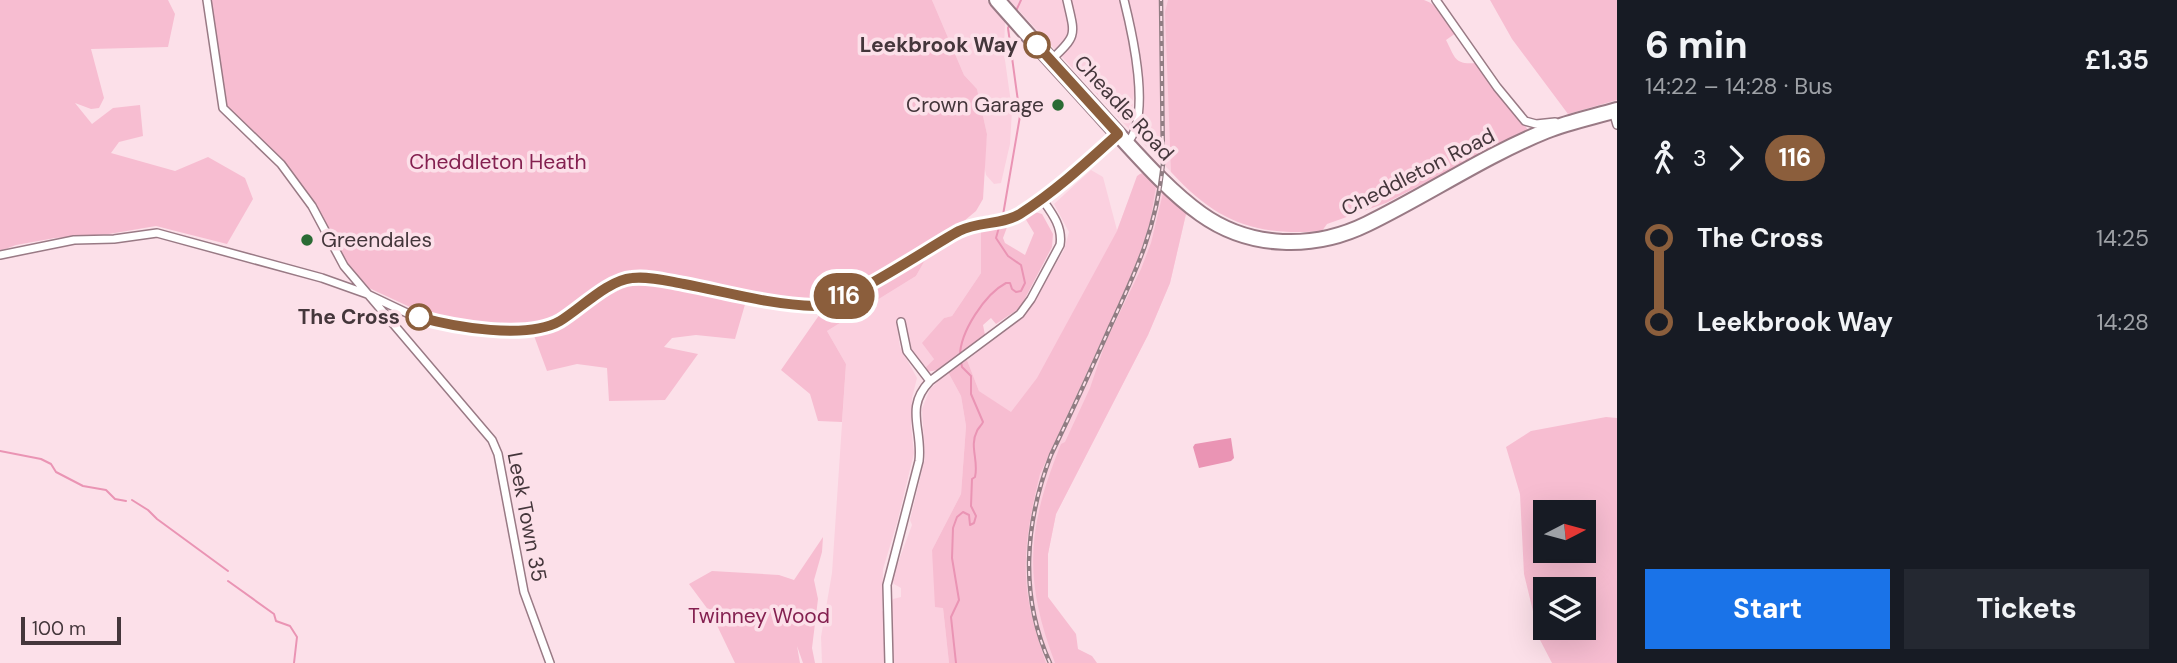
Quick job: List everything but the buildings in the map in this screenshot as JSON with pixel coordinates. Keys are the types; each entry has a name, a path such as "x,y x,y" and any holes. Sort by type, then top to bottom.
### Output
{"highway":[{"name":"Cheadle Road","path":"997,0 1123,138 1189,205 1203,216 1233,231"},
{"name":"Cheddleton Road","path":"1233,231 1272,242 1314,242 1333,237 1365,225 1509,149 1567,123 1616,116"}],"street":[{"name":"Leek Town 35","path":"207,0 223,108 281,164 312,206 344,266 495,445 524,592 550,663"},
{"path":"1051,60 1073,37 1067,0"},
{"path":"0,255 74,240 114,239 157,233 322,278 367,293 407,313 430,320 513,330 535,329 557,323 597,295 631,278 655,279 796,304 824,305 856,290 960,230 982,222 1009,219 1136,130 1138,60 1124,0"},
{"path":"1436,0 1497,87 1525,121 1536,124 1559,121 1567,123"},
{"path":"889,663 887,585 919,461 916,403 922,389 930,381 1026,308 1060,245 1060,231 1042,198"},
{"path":"901,322 907,351 930,381"}],"shaded area":[{"path":"932,0 987,0 1005,22 1004,53 1012,110 1010,144 1001,183 994,184 986,175 984,165 987,134 977,89 964,75"},
{"path":"1009,0 1176,0 1179,175 1171,172 1138,138 1140,112 1137,67 1130,130"},
{"path":"1091,170 1103,177 1117,230 1139,174 1186,214 1170,283 1148,335 1056,514 1048,554 1048,597 1084,663 1028,663 1011,413 979,391 967,360 1025,316 1064,250 1069,232 1054,204"},
{"path":"981,226 981,273 952,316 944,318 937,328 934,359 926,367 915,356 908,340 905,318 896,320 900,347 917,378 912,398 914,453 883,569 882,611 885,612 887,663 822,663 821,637 832,573 846,364 827,331 916,276 929,253 964,232"},
{"path":"948,372 961,396 966,426 961,494 932,550 943,608 949,663 891,663 889,607 893,599 901,597 901,588 894,584 892,579 912,525 910,520 925,458 922,409 930,389"},
{"path":"1231,438 1234,458 1231,461 1199,468 1193,447 1195,444"}],"green space":[{"path":"0,0 168,0 175,14 168,47 91,49 104,98 99,108 91,109 75,103 92,124 113,108 140,105 143,136 119,142 111,153 175,171 208,157 245,178 253,199 227,244 156,226 109,234 55,238 16,245 0,251"},
{"name":"Cheddleton Heath","path":"210,0 932,0 964,75 977,89 987,134 983,199 976,211 952,231 903,260 822,301 793,301 640,272 619,277 555,319 536,324 510,326 455,320 412,308 369,288 347,264 315,206 282,159 226,106"},
{"path":"1168,0 1424,0 1438,9 1456,33 1446,40 1456,59 1463,63 1476,63 1528,130 1386,203 1327,224 1322,231 1276,231 1238,222 1204,203 1171,172 1165,12"},
{"path":"1490,0 1617,0 1617,100 1568,114 1512,39"},
{"path":"1142,173 1156,186 1150,222 1136,266 1040,474 1032,512 1026,551 1028,599 1046,663 949,663 943,608 935,607 932,550 961,494 966,426 961,396 948,372 967,360 979,391 1011,412 1037,378 1117,231 1137,176"},
{"path":"1163,193 1186,214 1170,283 1148,335 1056,514 1048,554 1048,597 1076,634 1078,649 1092,656 1097,663 1055,663 1038,605 1034,579 1033,553 1041,502 1061,444 1065,442 1090,388 1106,341 1141,269 1151,243"},
{"path":"1035,212 1042,214 1053,234 1052,247 1020,308 996,324 991,318 983,325 985,335 937,370 927,372 926,367 934,359 922,343 944,318 952,316 981,273 981,226 1009,222 1003,238 1005,243 1025,255 1034,233 1025,218"},
{"path":"929,253 916,276 827,331 846,364 842,422 818,421 810,394 781,370 822,311"},
{"path":"632,281 746,301 735,339 696,335 672,338 664,347 698,354 665,400 609,401 607,368 577,364 547,371 533,333 553,328 620,285"},
{"path":"1606,417 1617,418 1617,663 1552,663 1540,640 1596,640 1596,577 1533,577 1533,611 1524,574 1520,494 1506,447 1531,431"},
{"name":"Twinney Wood","path":"823,537 814,580 818,599 812,648 815,663 803,663 797,646 800,663 735,663 712,615 689,584 712,571 779,575 794,580"}],"waterway":[{"path":"1015,13 1021,0"},
{"path":"1003,215 1020,116 1008,28 1010,24"},
{"path":"960,356 969,325 990,296 1006,283 1010,283 1016,292 1021,291 1025,283 1021,265 1008,256 996,238 1001,220"},
{"path":"956,663 951,617 959,600 952,558 953,528 957,517 963,512 969,515 970,525 974,523 976,516 971,506 972,479 976,471 974,442 983,422 971,394 971,376 961,362"},
{"path":"0,451 41,459 51,464 56,472 83,486 106,490 115,499 126,501"},
{"path":"132,500 228,571"},
{"path":"228,581 274,614 276,621 290,626 297,637 294,663"}],"railway":[{"path":"1050,663 1033,612 1029,559 1031,533 1042,480 1051,455 1129,286 1156,209 1163,164 1161,0"}],"bus line":[{"name":"116","path":"419,317 449,325 535,329 557,323 597,295 631,278 655,279 796,304 824,305 936,246 960,230 982,222 1017,216 1055,189 1118,134 1037,45"}],"place":[{"name":"Leekbrook Way","path":"1037,45"},
{"name":"Crown Garage","path":"1058,105"},
{"name":"Greendales","path":"307,240"},
{"name":"The Cross","path":"419,317"}]}
